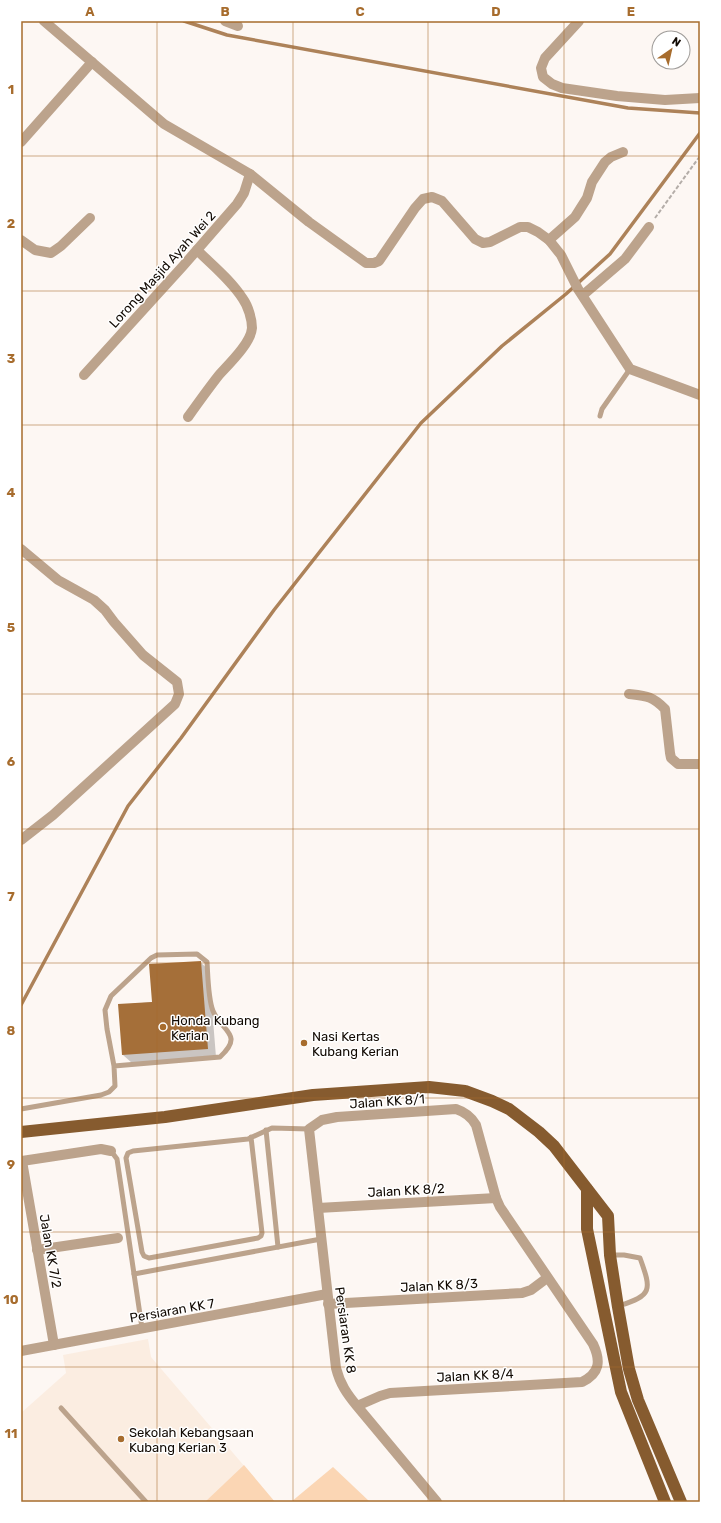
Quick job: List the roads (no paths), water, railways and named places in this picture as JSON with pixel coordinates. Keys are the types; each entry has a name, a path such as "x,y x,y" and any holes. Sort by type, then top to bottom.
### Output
{"main road":[{"path":"21,1132 166,1117 313,1095 429,1087 465,1091 509,1109 539,1132 554,1146 608,1216 610,1255 625,1351 633,1384 681,1502"},
{"path":"587,1189 587,1229 621,1392 665,1502"}],"street":[{"path":"44,21 164,124 250,174 309,222 366,263 374,263 379,261 415,208 423,199 432,197 442,201 475,239 483,243 490,242 520,227 528,227 538,232 549,240 561,255 581,292 630,369 700,395"},
{"path":"225,21 238,26"},
{"path":"579,21 545,58 541,68 543,77 552,84 562,88 617,96 665,100 700,98"},
{"path":"21,142 92,62"},
{"path":"549,240 575,217 587,198 592,182 605,162 611,156 623,152"},
{"name":"Lorong Masjid Ayah Wei 2","path":"84,375 237,204 244,193 250,174"},
{"path":"21,240 35,250 51,253 61,246 90,218"},
{"path":"581,292 625,259 649,227"},
{"path":"188,417 220,375 234,360 245,344 252,329 250,317 244,300 234,287 197,250"},
{"path":"21,549 58,580 94,600 106,610 114,622 143,655 177,682 180,694 175,704 53,815 21,840"},
{"path":"629,694 649,697 657,701 665,709 671,758 678,764 700,764"},
{"name":"Jalan KK 8/1","path":"309,1129 322,1120 337,1117 456,1109 463,1111 469,1115 476,1124 496,1198"},
{"name":"Persiaran KK 8","path":"309,1129 336,1368 344,1390 437,1502"},
{"path":"21,1161 101,1149 111,1151"},
{"name":"Jalan KK 7/2","path":"21,1161 54,1345"},
{"path":"496,1198 504,1215 547,1278"},
{"name":"Jalan KK 8/2","path":"318,1208 496,1198"},
{"path":"37,1250 118,1238"},
{"name":"Jalan KK 8/3","path":"328,1299 522,1293 531,1290 547,1278"},
{"name":"Jalan KK 8/4","path":"357,1406 390,1393 582,1382 588,1379 594,1373 598,1359 593,1344 547,1278"},
{"name":"Persiaran KK 7","path":"21,1351 142,1328 328,1299"}],"lane":[{"path":"600,416 602,409 630,369"},
{"path":"21,1109 101,1095 109,1092 115,1086 114,1066 105,1010 111,996 151,958 157,955 198,954 207,962 213,1011 228,1031 231,1038 230,1045 226,1052 220,1057 114,1066"},
{"path":"251,1137 262,1233 261,1236 258,1238 149,1258 144,1256 142,1252 126,1158 128,1153 133,1151 251,1137 272,1128 309,1129"},
{"path":"266,1130 278,1247"},
{"path":"111,1151 117,1159 142,1328"},
{"path":"134,1274 321,1239"},
{"path":"610,1255 624,1255 640,1258 647,1278 646,1293 642,1297 618,1307"},
{"path":"61,1408 146,1502"}],"waterway":[{"path":"184,21 227,35 628,108 700,113"},
{"path":"21,1005 128,806 181,738 274,610 421,423 502,346 566,294 610,254 700,133"}],"place":[{"name":"Honda Kubang Kerian","path":"163,1027"},
{"name":"Nasi Kertas Kubang Kerian","path":"304,1043"},
{"name":"Sekolah Kebangsaan Kubang Kerian 3","path":"121,1439"}]}
